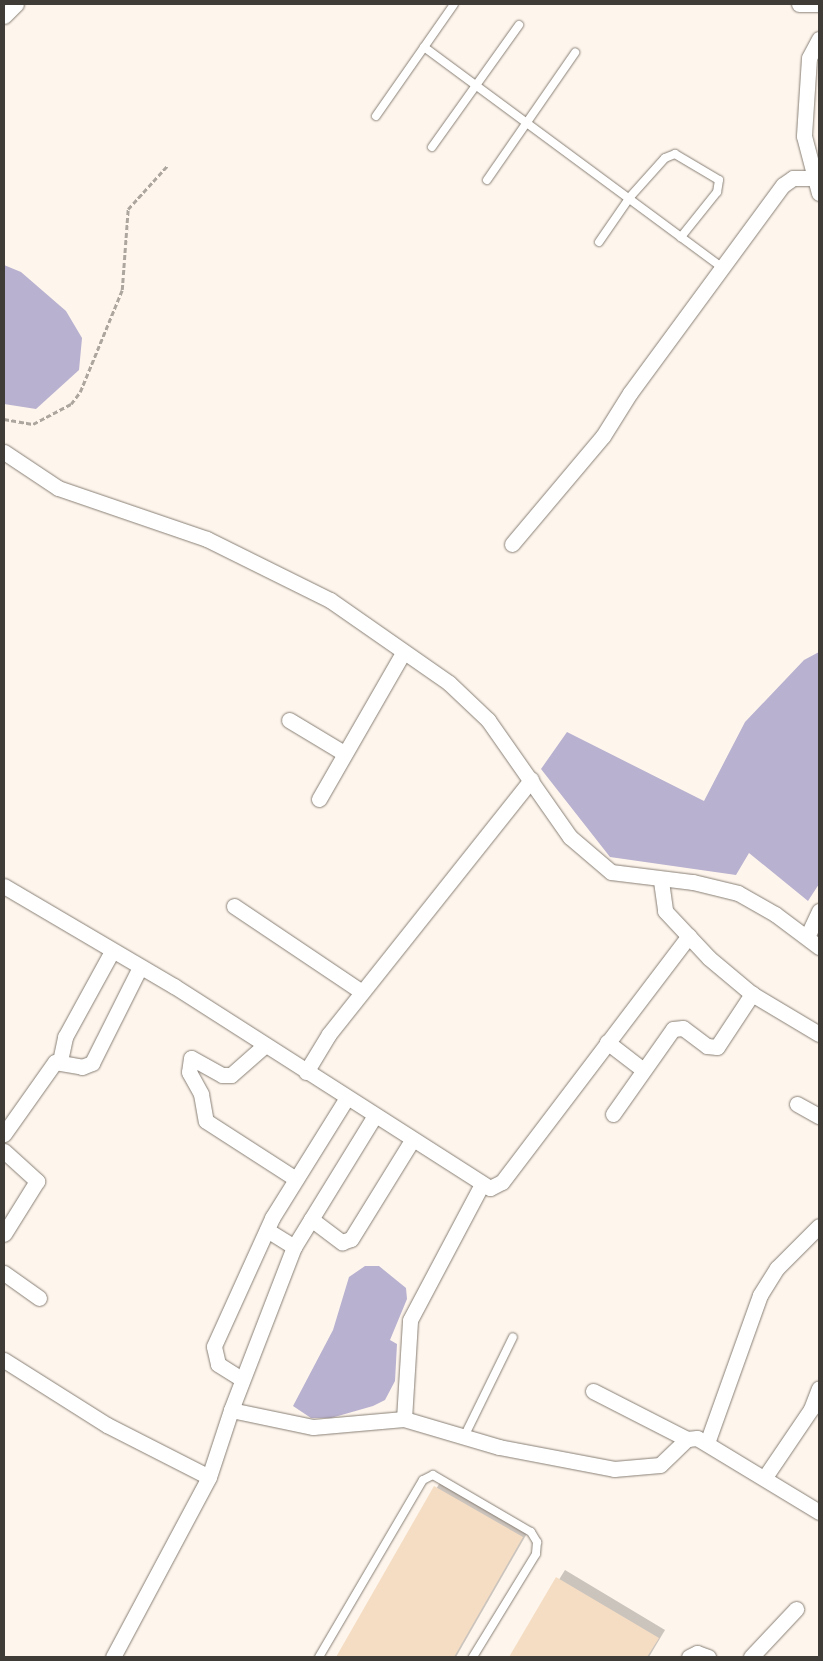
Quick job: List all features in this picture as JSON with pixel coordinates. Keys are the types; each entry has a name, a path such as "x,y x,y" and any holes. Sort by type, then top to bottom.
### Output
{"street":[{"path":"4,16 16,4"},
{"path":"799,4 819,4"},
{"path":"819,39 809,58 804,136 819,193"},
{"path":"512,544 603,436 782,185 793,178 814,178"},
{"path":"4,452 80,498 207,539 288,575 449,684 484,716 570,837 596,862 620,875 661,881 693,882 738,893 807,937 819,947"},
{"path":"319,799 344,752 403,654"},
{"path":"289,720 344,752"},
{"path":"306,1072 362,992 531,780"},
{"path":"661,881 665,911 689,936 752,994 819,1034"},
{"path":"4,886 140,967 306,1072 480,1186 494,1188 502,1182 689,936"},
{"path":"234,906 362,992"},
{"path":"807,937 819,911"},
{"path":"4,1134 50,1066 60,1060 65,1037 112,951"},
{"path":"60,1060 82,1067 92,1063 140,967"},
{"path":"613,1114 642,1069 673,1029 683,1028 707,1046 717,1047 752,994"},
{"path":"607,1042 642,1069"},
{"path":"264,1046 231,1075 222,1075 192,1058 189,1072 201,1094 206,1121 296,1179"},
{"path":"240,1378 218,1364 214,1346 267,1230 296,1179 346,1099"},
{"path":"797,1104 819,1116"},
{"path":"112,1657 209,1477 240,1378 294,1247 374,1117"},
{"path":"311,1219 342,1242 351,1239 411,1142"},
{"path":"4,1151 37,1181 4,1232"},
{"path":"404,1419 410,1320 480,1186"},
{"path":"707,1443 760,1295 777,1268 819,1226"},
{"path":"267,1230 294,1247"},
{"path":"4,1272 39,1298"},
{"path":"4,1360 107,1425 209,1477"},
{"path":"765,1477 812,1409 819,1388"},
{"path":"592,1391 687,1439 707,1443 819,1512"},
{"path":"231,1410 313,1428 404,1419 464,1436 614,1469 660,1465 687,1439"},
{"path":"751,1657 796,1610"},
{"path":"689,1657 697,1653 708,1657"}],"lane":[{"path":"376,116 454,4"},
{"path":"432,148 519,25"},
{"path":"424,47 529,121 722,267"},
{"path":"487,180 575,53"},
{"path":"598,242 630,198 670,154 716,176 717,192 681,236"},
{"path":"464,1436 513,1337"},
{"path":"319,1657 423,1480 433,1475 531,1532 537,1542 536,1554 473,1657"}],"path":[{"path":"4,419 33,424 71,404 80,392 122,290 128,209 167,166"}],"shaded area":[{"path":"4,265 21,272 66,311 82,338 79,370 36,409 4,404"},
{"path":"819,652 819,884 808,901 749,853 736,875 610,857 541,769 567,732 704,801 745,722 804,660"},
{"path":"365,1266 379,1266 406,1288 407,1299 390,1340 397,1344 395,1381 385,1400 373,1406 331,1418 311,1418 293,1406 333,1330 349,1277"}],"building":[{"path":"434,1486 523,1537 454,1657 336,1657"},
{"path":"556,1577 659,1638 647,1657 509,1657"}]}
